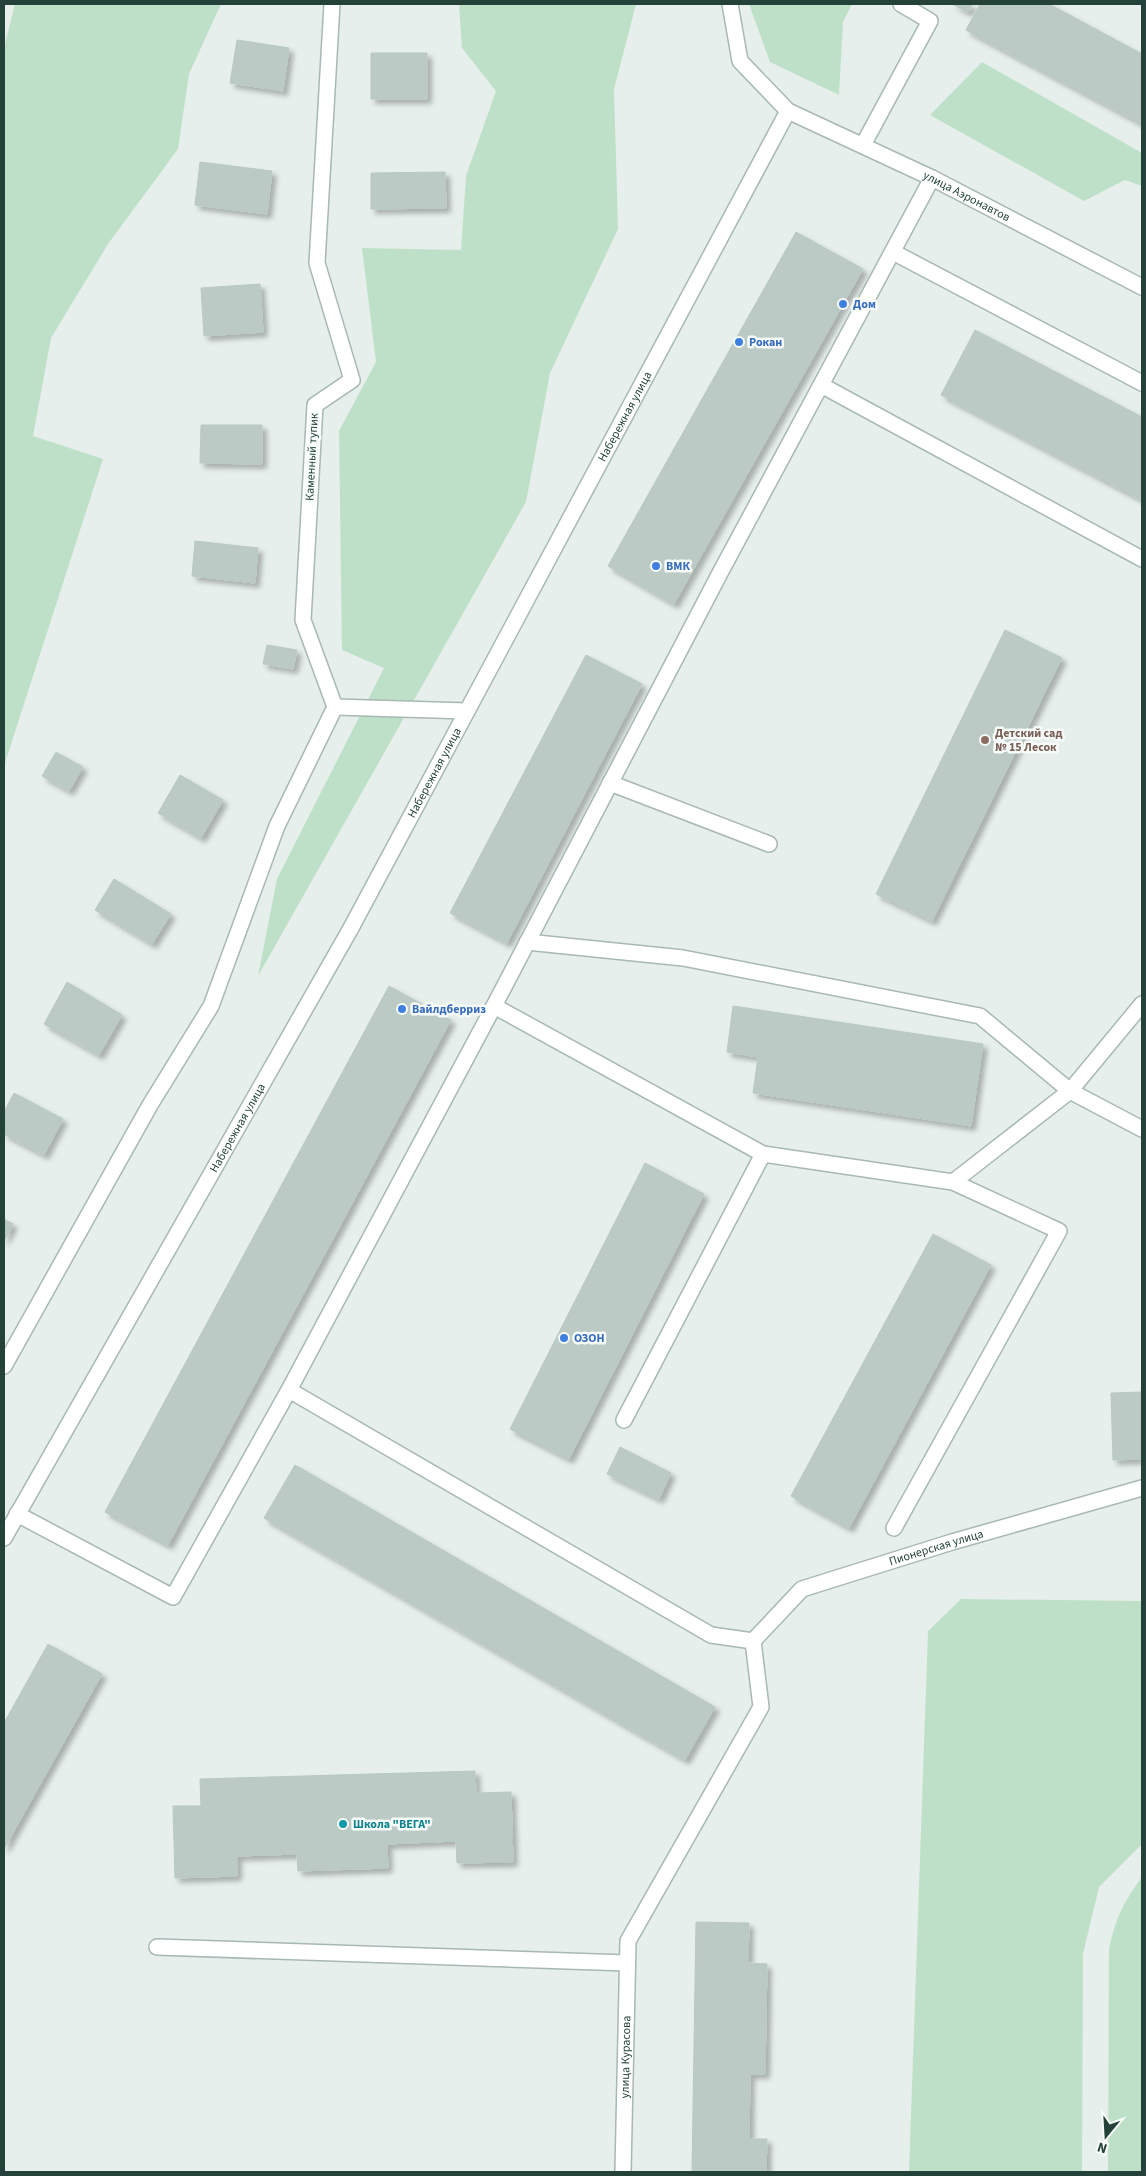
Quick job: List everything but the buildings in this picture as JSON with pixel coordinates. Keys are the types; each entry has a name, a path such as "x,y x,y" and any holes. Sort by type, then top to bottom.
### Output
{"street":[{"name":"Каменный тупик","path":"332,4 317,263 352,380 315,405 303,620 334,707"},
{"path":"730,4 740,61 788,112"},
{"path":"862,145 930,21 900,4"},
{"name":"улица Аэронавтов","path":"788,112 932,178 1142,287"},
{"name":"Набережная улица","path":"4,1538 351,928 788,112"},
{"path":"17,1514 173,1598 290,1390 932,178"},
{"path":"893,252 1142,383"},
{"path":"821,385 1142,559"},
{"path":"4,1366 150,1105 211,1006 277,826 334,707 467,711"},
{"path":"610,783 769,844"},
{"path":"527,942 683,958 980,1016 1070,1091 1142,1129"},
{"path":"953,1182 1070,1091 1142,1004"},
{"path":"494,1006 763,1154 953,1182 1059,1231 894,1528"},
{"path":"624,1420 763,1154"},
{"path":"290,1390 711,1635 753,1642"},
{"name":"Пионерская улица","path":"753,1642 802,1589 952,1542 1142,1488"},
{"name":"улица Курасова","path":"623,2172 628,1941 761,1707 753,1642"},
{"path":"157,1947 627,1963"}],"green space":[{"path":"15,4 221,4 189,74 178,149 108,244 51,338 33,436 103,459 4,766 4,48"},
{"path":"459,4 636,4 614,89 618,229 550,373 526,502 258,976 277,879 384,668 342,650 339,431 376,362 362,248 461,250 466,176 496,91 462,48"},
{"path":"749,4 852,4 843,22 839,95 770,62"},
{"path":"982,62 1142,153 1142,186 1125,180 1084,201 930,115"},
{"path":"961,1599 1142,1601 1142,1844 1099,1887 1083,1954 1082,2172 909,2172 928,1631"},
{"path":"1142,1877 1142,2172 1108,2172 1109,1950 1114,1929 1121,1912"}],"place":[{"name":"Дом","path":"843,304"},
{"name":"Рокан","path":"739,342"},
{"name":"ВМК","path":"656,566"},
{"name":"Детский сад № 15 Лесок","path":"985,740"},
{"name":"Вайлдберриз","path":"402,1009"},
{"name":"ОЗОН","path":"564,1338"},
{"name":"Школа \"ВЕГА\"","path":"343,1824"}]}
